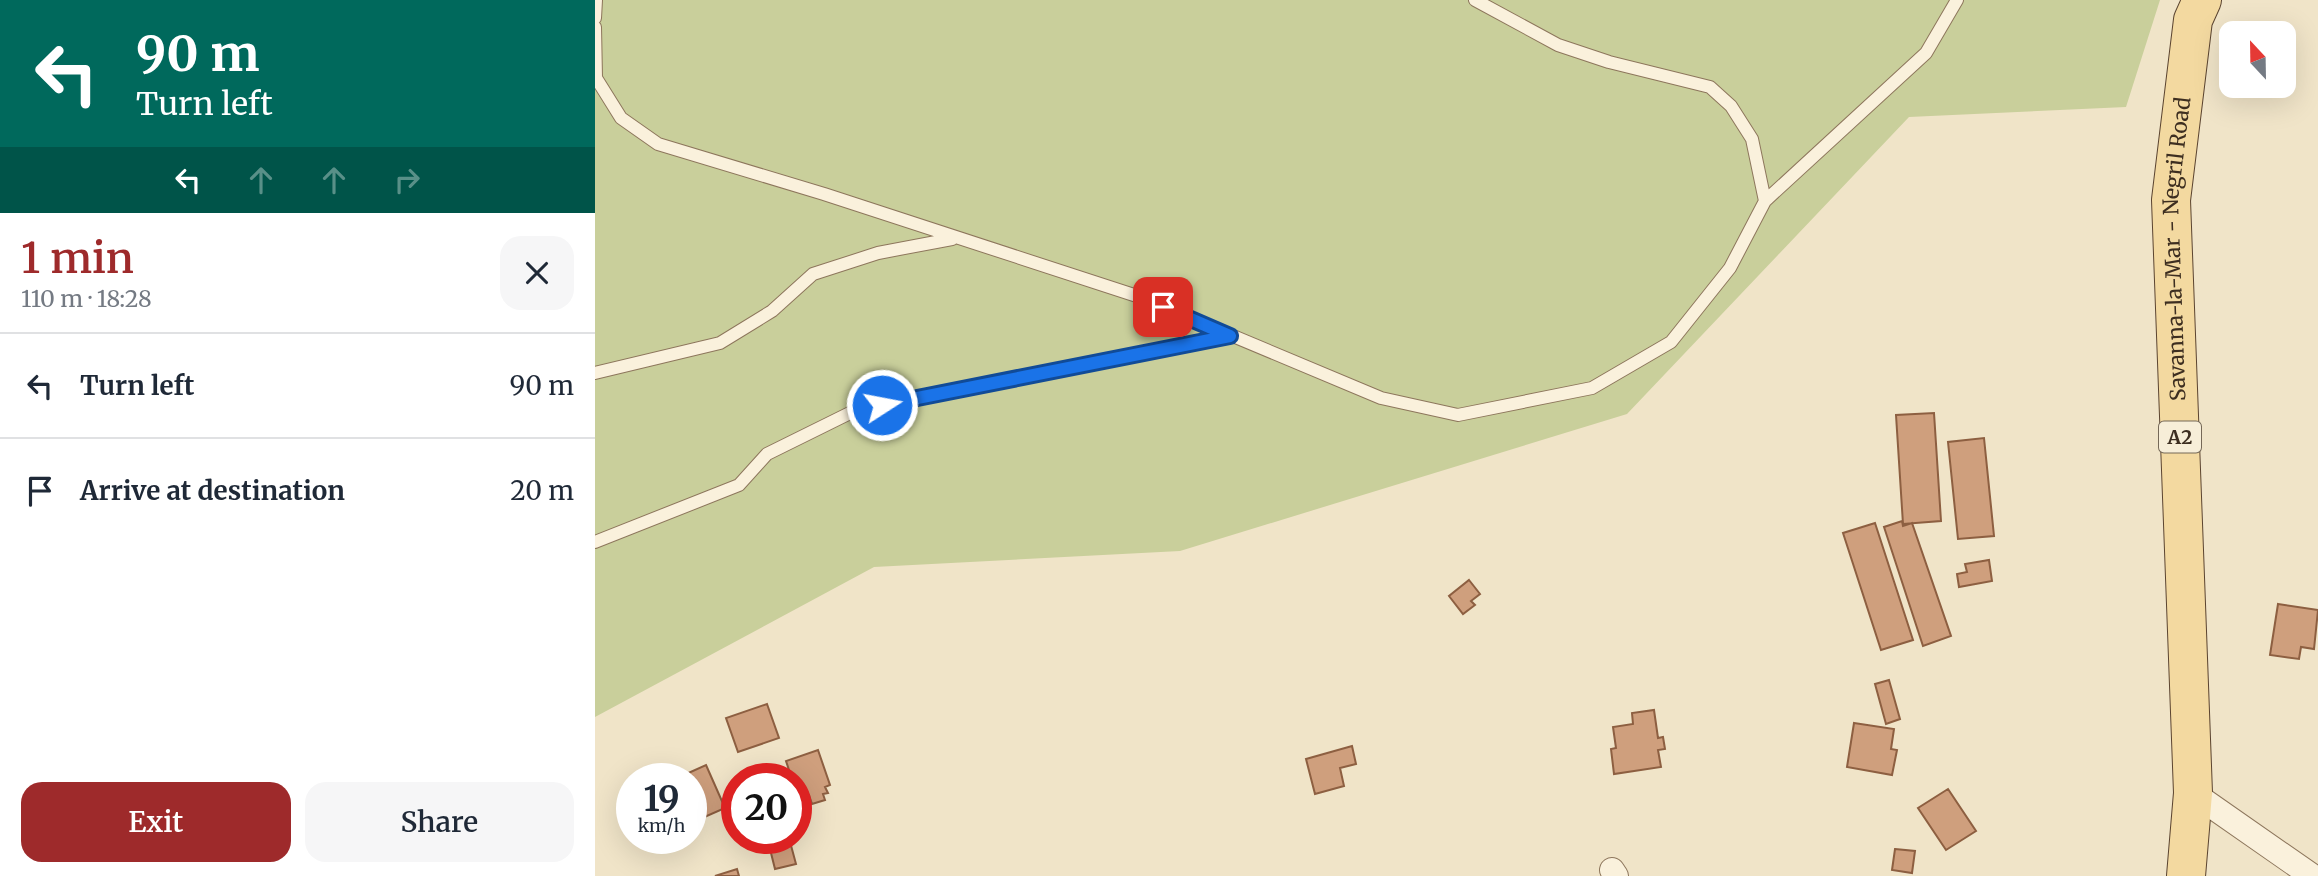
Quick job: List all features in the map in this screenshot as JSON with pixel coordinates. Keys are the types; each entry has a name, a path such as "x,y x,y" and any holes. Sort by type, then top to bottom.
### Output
{"main road":[{"name":"Savanna-la-Mar - Negril Road","path":"2186,876 2193,793 2171,200 2193,20 2202,0"}],"street":[{"path":"2193,793 2312,876"}],"lane":[{"path":"595,18 596,0"},
{"path":"1475,0 1558,45 1609,62 1710,87 1731,106 1752,139 1765,201"},
{"path":"595,27 596,78 621,118 658,144 824,194 1140,297 1381,398 1458,415 1592,388 1671,342 1730,268 1765,201 1926,53 1957,0"},
{"path":"595,373 720,343 772,311 813,274 878,253 955,238"},
{"path":"595,542 739,485 767,454 856,410 1230,336"}],"green space":[{"path":"595,0 2160,0 2126,107 1909,117 1627,414 1180,551 874,567 595,717"}],"building":[{"path":"1934,413 1941,521 1903,524 1896,415"},
{"path":"1984,438 1994,536 1958,539 1948,442"},
{"path":"1902,521 1903,526 1912,523 1951,636 1923,646 1884,527"},
{"path":"1875,523 1913,640 1881,650 1843,533"},
{"path":"1989,560 1992,581 1959,587 1957,574 1967,572 1965,564"},
{"path":"1469,580 1480,594 1471,601 1475,605 1463,614 1449,596"},
{"path":"2278,604 2318,610 2314,649 2301,647 2299,659 2270,655"},
{"path":"1889,680 1900,719 1886,724 1875,684"},
{"path":"767,704 779,738 738,752 726,718"},
{"path":"1654,710 1658,738 1663,737 1665,749 1658,750 1661,767 1614,774 1611,749 1616,748 1613,727 1633,724 1632,713"},
{"path":"1854,723 1894,729 1891,749 1897,750 1892,775 1847,767"},
{"path":"1352,746 1356,764 1340,768 1344,786 1315,794 1306,759"},
{"path":"818,750 830,785 825,787 828,793 823,794 825,800 812,804 812,763 786,761"},
{"path":"707,767 721,799 721,810 707,816"},
{"path":"1948,789 1976,831 1946,850 1918,808"},
{"path":"1895,849 1915,851 1912,873 1892,870"},
{"path":"771,854 793,854 796,864 775,869"},
{"path":"737,869 739,876 715,876"}],"route":[{"path":"882,405 1056,372 1138,352 1230,336 1163,307"}]}
